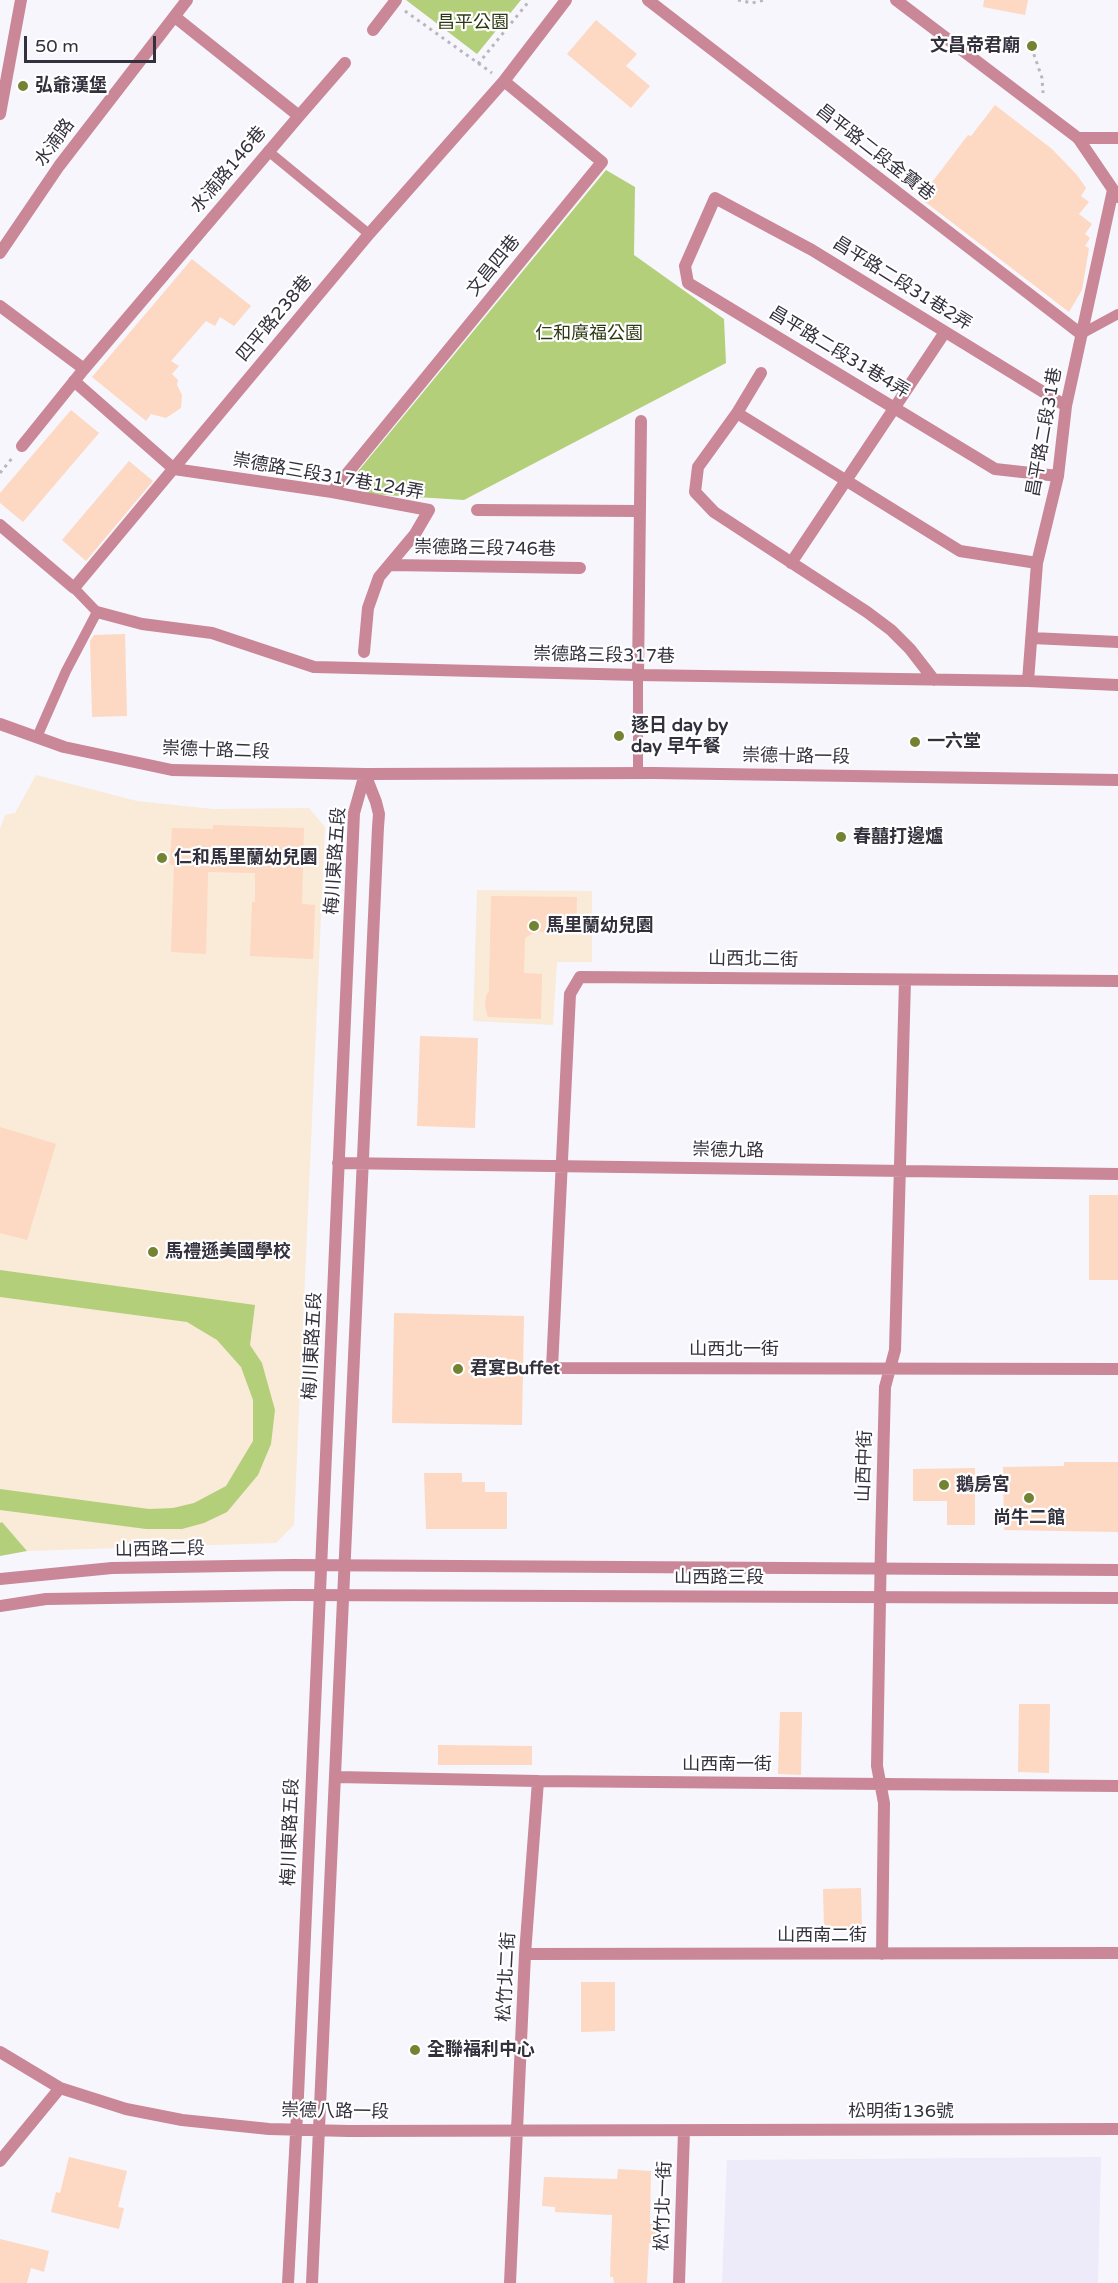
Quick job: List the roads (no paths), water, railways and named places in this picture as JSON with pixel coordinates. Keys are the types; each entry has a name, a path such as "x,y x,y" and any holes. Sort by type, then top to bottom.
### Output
{"street":[{"path":"0,114 21,0"},
{"name":"水湳路","path":"0,253 59,166 187,0"},
{"name":"四平路238巷","path":"74,588 369,234 504,81 566,0"},
{"name":"昌平路二段金寶巷","path":"648,0 1081,334"},
{"path":"896,0 1078,138 1115,194"},
{"path":"373,30 395,1"},
{"path":"175,16 299,116"},
{"name":"水湳路146巷","path":"22,446 84,369 345,63"},
{"name":"文昌四巷","path":"333,492 602,162 504,81"},
{"path":"1078,138 1118,138"},
{"name":"昌平路二段31巷","path":"1028,681 1038,563 1058,476 1066,406 1115,194"},
{"name":"昌平路二段31巷2弄","path":"716,198 812,250 1066,406"},
{"name":"昌平路二段31巷4弄","path":"716,198 685,266 688,283 995,469 1058,476"},
{"path":"0,306 84,369"},
{"path":"791,563 945,332"},
{"path":"761,373 737,413 698,467 695,492 714,512 891,630 934,680"},
{"path":"74,381 174,469"},
{"path":"737,413 960,551 1038,563"},
{"path":"638,675 641,421"},
{"name":"崇德路三段317巷124弄","path":"174,469 333,492 429,510 415,534 379,578 368,608 364,652"},
{"path":"477,510 639,511"},
{"path":"0,525 74,588"},
{"name":"崇德路三段746巷","path":"390,565 580,568"},
{"name":"崇德路三段317巷","path":"97,612 142,624 212,633 314,667 1028,681 1118,685"},
{"path":"1032,638 1118,642"},
{"name":"崇德十路二段","path":"0,724 64,747 172,770 365,774"},
{"name":"崇德十路一段","path":"365,774 638,772 1118,780"},
{"name":"梅川東路五段","path":"288,2283 354,813 365,774"},
{"name":"梅川東路五段","path":"312,2283 379,814 365,774"},
{"name":"山西北二街","path":"561,1166 570,994 580,977 1118,981"},
{"name":"山西中街","path":"882,1954 884,1803 877,1766 885,1387 888,1369 895,1350 904,980"},
{"name":"崇德九路","path":"338,1163 1118,1174"},
{"name":"山西北一街","path":"561,1166 552,1368 1118,1369"},
{"name":"山西路三段","path":"321,1565 1118,1570"},
{"name":"山西路二段","path":"0,1580 112,1568 321,1565"},
{"path":"0,1606 46,1599 320,1595"},
{"name":"山西路三段","path":"320,1595 1118,1598"},
{"name":"山西南一街","path":"336,1777 1118,1786"},
{"name":"松竹北二街","path":"510,2283 525,1954 538,1781"},
{"name":"山西南二街","path":"525,1954 1118,1953"},
{"name":"崇德八路一段","path":"0,2052 60,2088 126,2109 182,2120 236,2127 296,2130 684,2131"},
{"path":"0,2161 60,2088"},
{"name":"松明街136號","path":"684,2131 1118,2129"},
{"name":"松竹北一街","path":"679,2283 684,2131"}],"lane":[{"path":"268,151 369,234"},
{"path":"1081,334 1118,314"},
{"path":"37,737 66,671 97,612 74,588"},
{"path":"638,675 638,772"}],"place":[{"name":"文昌帝君廟","path":"1032,46"},
{"name":"弘爺漢堡","path":"23,86"},
{"name":"逐日 day by day 早午餐","path":"619,736"},
{"name":"一六堂","path":"915,742"},
{"name":"春囍打邊爐","path":"841,837"},
{"name":"仁和馬里蘭幼兒園","path":"162,858"},
{"name":"馬里蘭幼兒園","path":"534,926"},
{"name":"馬禮遜美國學校","path":"153,1252"},
{"name":"君宴Buffet","path":"458,1369"},
{"name":"鵝房宮","path":"944,1485"},
{"name":"尚牛二館","path":"1029,1498"},
{"name":"全聯福利中心","path":"415,2050"}],"park label":[{"name":"昌平公園","path":"473,23"},
{"name":"仁和廣福公園","path":"589,334"}]}
